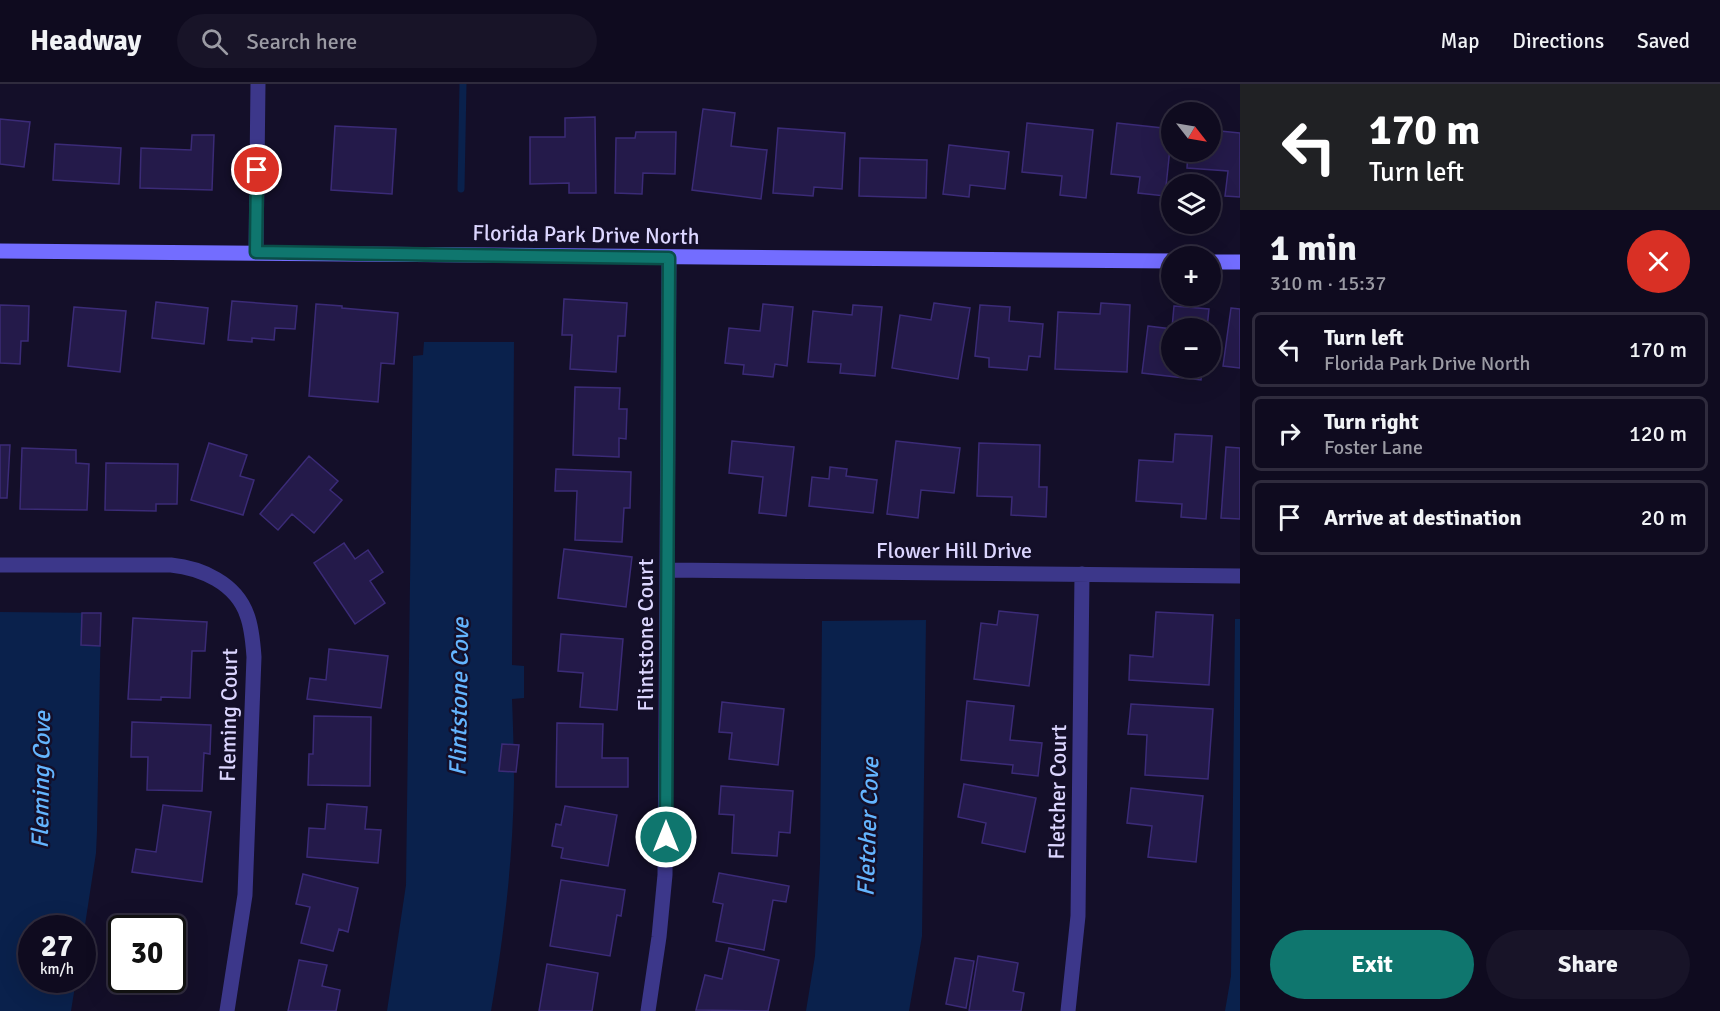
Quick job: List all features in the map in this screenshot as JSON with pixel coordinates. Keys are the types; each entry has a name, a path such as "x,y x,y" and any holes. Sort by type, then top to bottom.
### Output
{"street":[{"path":"256,252 258,84"},
{"name":"Florida Park Drive North","path":"0,251 1161,261"},
{"name":"Flintstone Court","path":"648,1011 660,937 665,875 669,258"},
{"path":"1221,262 1240,262"},
{"name":"Fleming Court","path":"0,565 171,565 185,567 203,573 228,587 247,613 254,657 244,895 227,1011"},
{"name":"Flower Hill Drive","path":"668,570 1240,576"},
{"name":"Fletcher Court","path":"1068,1011 1078,916 1082,574"}],"water":[{"name":"Flintstone Cove","path":"424,342 514,342 512,665 524,666 524,698 512,699 514,782 512,840 504,926 491,1011 387,1011 406,885 413,356 423,355"},
{"name":"Fleming Cove","path":"0,612 101,613 96,853 87,915 18,915 18,993 74,993 71,1011 0,1011"},
{"path":"1235,619 1240,619 1240,1011 1225,1011 1231,976"},
{"name":"Fletcher Cove","path":"926,620 922,936 909,1011 806,1011 815,956 820,863 822,621"}],"building":[{"path":"703,109 735,113 731,146 767,150 761,199 692,190"},
{"path":"595,117 596,193 569,193 569,183 530,184 530,137 565,137 565,118"},
{"path":"0,119 30,122 24,167 0,164"},
{"path":"1027,123 1093,130 1086,198 1060,195 1062,176 1022,172"},
{"path":"1117,123 1161,128 1161,162 1169,162 1167,174 1161,174 1161,196 1138,193 1140,177 1111,174"},
{"path":"335,126 396,129 392,194 331,190"},
{"path":"778,128 845,133 842,189 814,187 813,196 773,193"},
{"path":"1221,131 1240,133 1240,197 1225,196 1228,171 1187,168 1187,162 1221,162"},
{"path":"636,132 676,132 675,174 643,173 642,194 615,193 616,138 635,138"},
{"path":"192,135 214,135 212,190 140,188 141,148 191,150"},
{"path":"55,144 121,148 119,184 53,180"},
{"path":"949,145 1009,152 1005,189 970,185 969,197 943,194"},
{"path":"860,158 927,160 926,198 859,196"},
{"path":"564,299 627,303 625,336 618,336 616,372 570,369 572,335 562,335"},
{"path":"232,301 297,306 295,329 275,328 274,340 252,338 252,342 228,340"},
{"path":"156,302 208,308 204,344 152,338"},
{"path":"934,303 970,308 958,379 892,368 900,315 931,320"},
{"path":"1101,303 1130,305 1127,372 1055,369 1058,312 1100,314"},
{"path":"316,304 398,313 394,364 381,363 378,402 309,396"},
{"path":"763,304 793,307 787,366 775,364 773,377 743,374 744,365 725,363 729,328 760,331"},
{"path":"0,305 29,306 28,341 21,341 20,364 0,363"},
{"path":"853,305 882,307 875,376 840,373 841,364 808,362 813,311 852,315"},
{"path":"980,305 1010,307 1009,321 1043,324 1040,357 1029,356 1027,370 989,367 989,358 975,356"},
{"path":"1174,306 1209,309 1208,318 1173,318"},
{"path":"74,307 126,311 120,372 68,366"},
{"path":"1231,308 1240,309 1240,368 1223,366"},
{"path":"1148,326 1161,328 1161,375 1142,373"},
{"path":"575,387 620,388 619,409 627,409 626,439 619,438 619,457 573,455"},
{"path":"1175,434 1212,436 1206,519 1181,517 1182,504 1136,501 1139,460 1173,462"},
{"path":"732,441 794,447 786,516 759,513 763,477 729,473"},
{"path":"896,441 960,448 954,493 921,490 918,518 887,514"},
{"path":"209,443 247,455 240,476 254,480 243,515 191,500"},
{"path":"979,443 1040,445 1039,487 1047,487 1046,517 1011,515 1012,497 977,496"},
{"path":"0,445 10,445 7,498 0,498"},
{"path":"1226,447 1240,448 1240,519 1221,518"},
{"path":"22,448 76,450 76,463 89,464 87,510 20,509"},
{"path":"309,456 338,481 330,490 342,500 314,533 292,514 278,530 260,514"},
{"path":"106,463 178,464 177,504 156,504 156,511 105,510"},
{"path":"830,467 847,469 846,476 877,480 873,513 809,506 812,477 829,479"},
{"path":"556,469 631,472 630,508 624,508 622,542 575,540 577,491 555,491"},
{"path":"344,543 355,559 368,550 383,572 370,581 385,603 355,624 314,563"},
{"path":"564,549 632,557 626,607 558,598"},
{"path":"999,611 1038,615 1029,686 974,679 981,623 997,625"},
{"path":"1156,612 1213,615 1209,685 1129,680 1130,655 1153,657"},
{"path":"82,613 101,613 100,646 81,645"},
{"path":"133,618 207,622 205,651 192,651 190,698 128,699"},
{"path":"561,634 623,639 617,710 580,707 583,673 558,671"},
{"path":"329,649 388,656 381,708 307,699 310,678 326,680"},
{"path":"967,701 1014,706 1010,740 1042,743 1038,776 1012,773 1013,765 961,760"},
{"path":"722,702 784,709 778,765 729,759 732,733 719,732"},
{"path":"1131,704 1213,709 1208,779 1145,775 1147,735 1128,734"},
{"path":"314,716 371,717 370,786 308,785 309,754 313,754"},
{"path":"132,722 211,725 210,754 204,753 202,791 147,790 148,757 131,757"},
{"path":"557,723 603,724 602,758 628,758 628,787 556,787"},
{"path":"502,744 519,745 516,772 499,771"},
{"path":"964,784 1036,798 1025,852 982,843 986,823 958,817"},
{"path":"721,786 793,791 790,833 779,832 777,856 732,853 734,815 719,814"},
{"path":"1131,788 1203,796 1196,862 1148,857 1152,826 1127,823"},
{"path":"327,804 367,807 365,829 381,830 378,863 307,857 309,828 325,829"},
{"path":"163,805 211,812 202,882 132,872 136,849 156,852"},
{"path":"565,806 617,815 608,866 561,858 563,848 552,846 556,824 561,825"},
{"path":"719,873 789,886 786,902 773,900 764,950 716,941 723,904 713,902"},
{"path":"303,874 358,888 348,932 339,929 333,951 301,943 310,907 296,904"},
{"path":"561,880 625,890 621,916 617,915 610,956 550,946"},
{"path":"729,948 779,960 768,1011 696,1010 705,975 722,979"},
{"path":"978,956 1018,963 1013,991 1024,993 1021,1011 969,1011"},
{"path":"955,958 974,961 966,1008 946,1004"},
{"path":"299,960 327,965 322,986 340,990 336,1011 288,1011"},
{"path":"547,964 598,973 592,1011 539,1011"}],"waterway":[{"path":"461,189 463,84"}],"route":[{"path":"257,170 256,252 669,258 666,837"}]}
